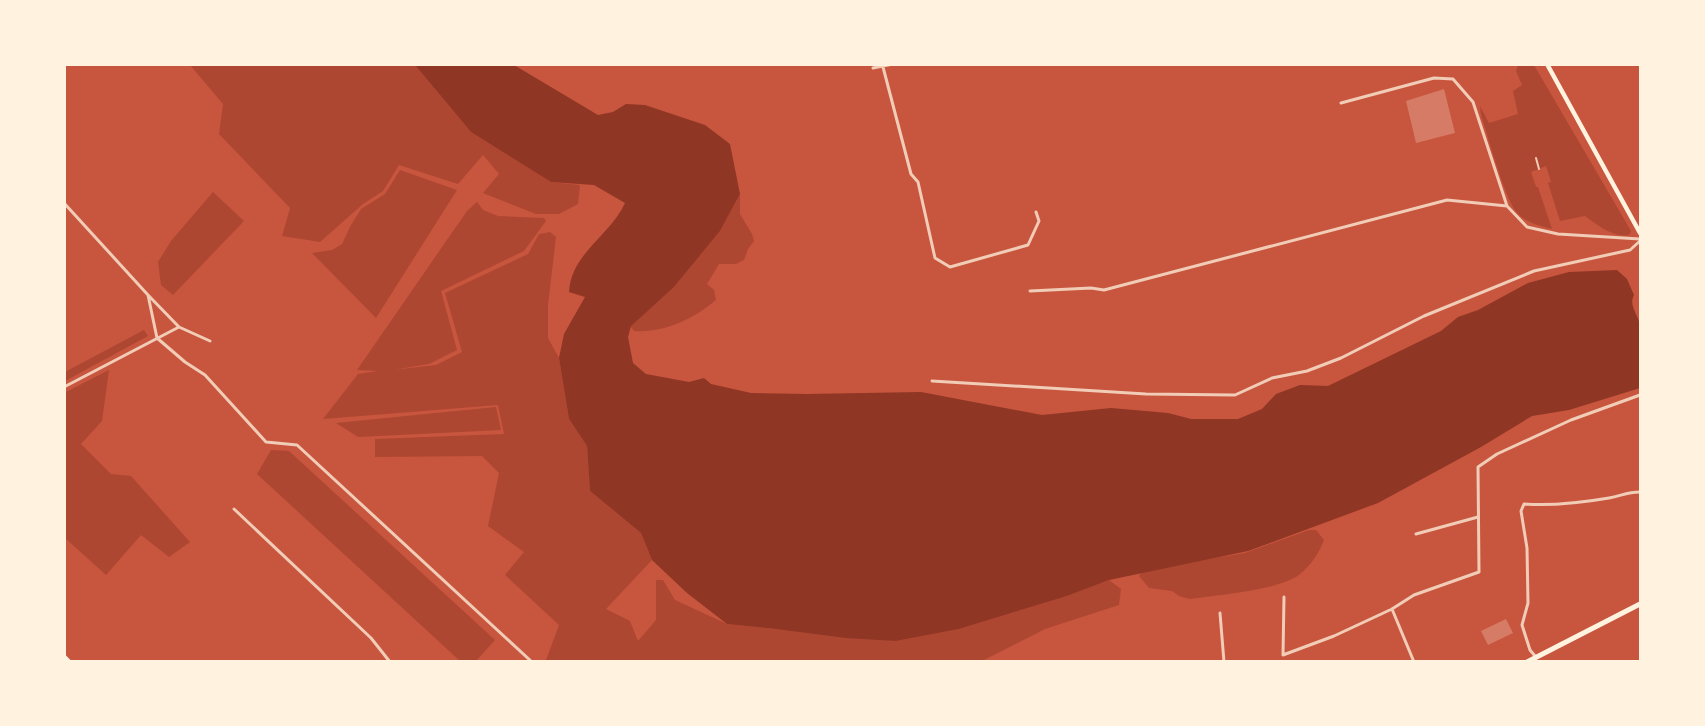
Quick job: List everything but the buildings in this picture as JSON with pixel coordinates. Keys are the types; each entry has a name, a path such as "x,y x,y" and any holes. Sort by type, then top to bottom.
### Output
{"main road":[{"path":"1547,64 1641,233"},
{"path":"1527,662 1641,604"},
{"path":"64,657 69,662"}],"street":[{"path":"873,69 892,64"},
{"path":"883,67 911,174 918,182 935,258 950,267 1028,245 1039,221 1036,212"},
{"path":"1341,103 1434,78 1453,79 1473,102 1507,206 1527,227 1558,234 1641,240"},
{"path":"1536,158 1539,169"},
{"path":"1030,291 1091,288 1104,290 1447,200 1507,206"},
{"path":"64,203 179,327 210,341"},
{"path":"932,381 1146,394 1235,395 1272,378 1307,371 1341,358 1424,316 1534,271 1630,250 1641,240"},
{"path":"148,295 157,338 185,362 205,375 266,442 297,445 532,662"},
{"path":"64,387 179,327"},
{"path":"1284,597 1283,655 1334,636 1392,609 1414,595 1479,572 1478,467 1497,454 1571,420 1641,395"},
{"path":"1536,658 1530,650 1522,625 1528,603 1527,548 1521,511 1524,504 1551,506 1641,492"},
{"path":"234,509 371,638 390,662"},
{"path":"1416,534 1478,516"},
{"path":"1392,609 1414,662"},
{"path":"1220,613 1224,662"}],"shaded area":[{"path":"190,65 415,65 471,132 551,182 580,185 578,204 559,214 536,214 483,193 499,174 483,155 458,184 399,165 383,191 363,204 320,242 282,236 290,208 219,134 223,104"},
{"path":"415,65 514,65 598,115 613,112 626,104 645,105 705,125 730,144 740,194 720,231 674,287 631,326 628,337 633,363 646,374 689,382 704,378 711,384 751,393 921,392 1042,415 1111,408 1168,413 1191,419 1238,419 1262,409 1276,394 1300,385 1328,386 1441,331 1458,317 1478,310 1528,283 1569,272 1617,270 1627,279 1634,295 1632,303 1639,322 1642,341 1640,388 1569,410 1532,416 1481,447 1378,503 1248,551 1109,580 1067,596 959,629 896,641 846,638 727,624 687,593 652,560 641,533 590,491 587,446 569,419 559,358 564,334 585,297 569,292 571,278 584,255 611,225 625,203 594,185 551,182 471,132"},
{"path":"1518,65 1534,65 1631,231 1629,235 1612,233 1585,216 1560,221 1548,183 1551,182 1546,166 1531,172 1552,229 1525,220 1513,207 1497,168 1480,106 1489,123 1518,114 1513,91 1522,85 1516,71"},
{"path":"400,170 457,190 376,318 312,253 332,250 342,244 361,209 385,194"},
{"path":"213,192 244,221 173,295 161,285 158,262 171,241"},
{"path":"740,194 740,214 754,241 744,260 736,264 719,264 707,284 714,290 716,300 688,319 668,327 634,331 630,326 674,287 720,231"},
{"path":"477,202 483,210 498,216 544,218 546,221 524,251 441,291 457,350 429,364 393,370 436,365 462,352 445,293 528,254 539,234 550,232 556,237 548,305 548,338 559,358 569,419 587,446 590,491 641,533 652,560 606,609 630,621 638,641 656,620 656,580 663,580 675,600 727,624 896,641 959,629 1067,596 1109,580 1121,589 1119,605 1045,629 982,661 547,661 559,625 505,575 524,552 488,526 499,473 482,456 375,457 375,439 504,434 498,405 323,419 358,374 378,371 357,370 467,211"},
{"path":"144,330 148,336 65,381 65,372"},
{"path":"109,370 102,421 81,444 111,474 131,476 190,542 169,557 141,535 106,575 65,538 64,393"},
{"path":"496,407 501,430 358,437 336,423"},
{"path":"271,450 289,451 495,640 476,661 460,661 257,474"},
{"path":"1309,530 1316,530 1324,540 1308,567 1291,580 1264,588 1190,599 1172,591 1149,588 1139,576 1143,570 1245,553"}]}
